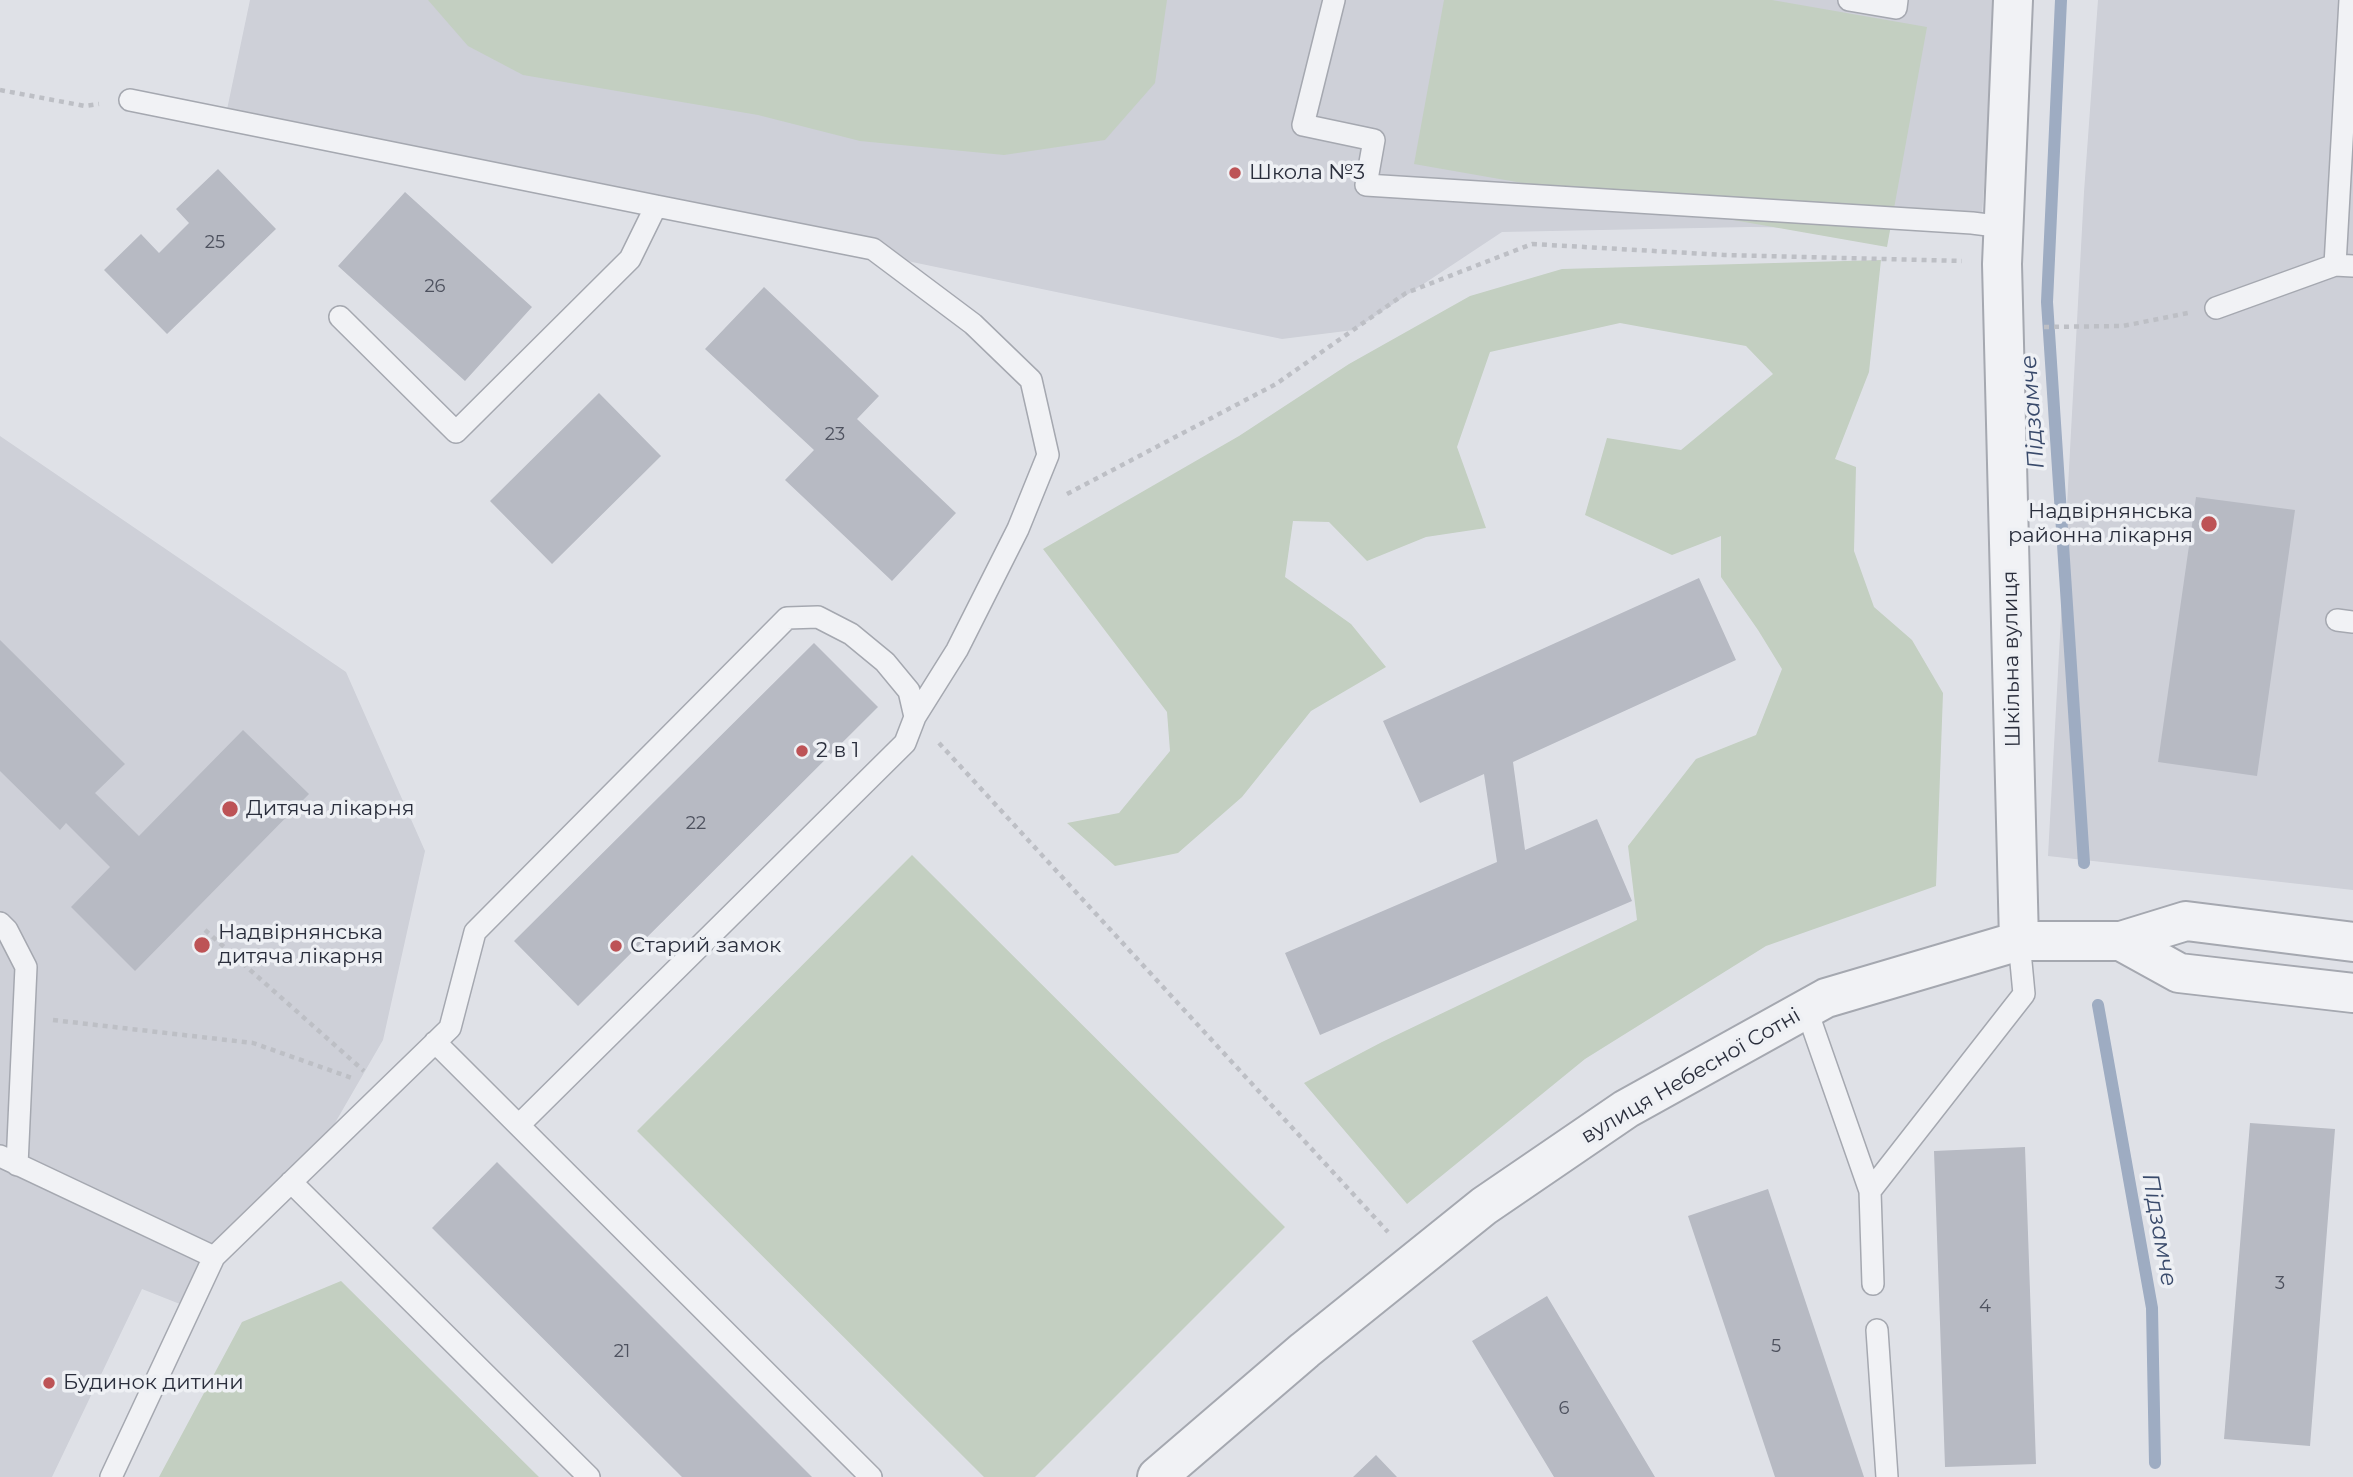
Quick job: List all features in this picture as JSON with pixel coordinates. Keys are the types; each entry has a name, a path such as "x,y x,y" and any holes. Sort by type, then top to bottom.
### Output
{"street":[{"name":"Шкільна вулиця","path":"2013,0 2003,246 2018,941"},
{"name":"вулиця Небесної Сотні","path":"1157,1477 1305,1350 1484,1206 1626,1109 1825,998 2018,941 2121,941 2186,921 2353,942"},
{"name":"вулиця Небесної Сотні","path":"2121,941 2179,972 2353,993"}],"lane":[{"path":"1334,0 1303,125 1374,140 1366,185 1972,223 2003,246"},
{"path":"1849,0 1896,8 1897,0"},
{"path":"2216,308 2344,265 2350,0"},
{"path":"130,100 873,249 973,324 1031,380 1048,455 1018,529 957,650 915,717 905,743 519,1125"},
{"path":"340,317 456,432 630,259 656,206"},
{"path":"111,1477 214,1257 450,1028 475,932 787,618 818,617 851,634 885,662 909,691 915,717"},
{"path":"0,923 26,967 9,1161 214,1257"},
{"path":"1870,1191 2024,994 2018,941"},
{"path":"1806,1008 1870,1191 1873,1284"},
{"path":"435,1042 871,1477"},
{"path":"291,1182 589,1477"},
{"path":"1877,1329 1887,1477"}],"path":[{"path":"0,90 85,106 130,100"},
{"path":"1058,502 1068,493 1276,384 1406,293 1532,244 1724,255 1980,261 2003,246"},
{"path":"2041,327 2123,326 2216,308"},
{"path":"915,717 1416,1261"},
{"path":"205,930 386,1090"},
{"path":"23,1017 253,1042 386,1090"}],"shaded area":[{"name":"Школа №3","path":"250,0 1997,0 1981,230 1749,227 1502,232 1354,330 1282,339 225,119"},
{"name":"Надвірнянська районна лікарня","path":"2098,0 2353,0 2353,890 2048,856 2084,192"},
{"name":"Надвірнянська дитяча лікарня","path":"0,436 346,672 425,851 383,1040 313,1161 214,1257 190,1308 142,1289 52,1477 0,1477"}],"green space":[{"path":"428,0 1167,0 1155,83 1105,140 1004,155 860,141 758,115 523,75 468,46"},
{"path":"1444,0 1772,0 1927,27 1887,247 1414,164"},
{"path":"1881,260 1869,372 1835,459 1856,467 1854,551 1874,607 1912,640 1943,693 1936,886 1766,946 1585,1059 1407,1204 1304,1083 1382,1042 1637,920 1628,846 1696,759 1756,735 1782,669 1721,577 1721,536 1672,555 1585,515 1607,438 1681,450 1773,374 1746,346 1620,323 1490,352 1457,447 1486,528 1426,537 1367,561 1329,522 1293,521 1285,577 1351,624 1386,667 1311,711 1242,797 1178,853 1115,866 1067,823 1119,813 1170,751 1167,712 1043,549 1239,436 1349,364 1470,296 1562,269"},
{"path":"912,855 1285,1227 1035,1477 984,1477 637,1131"},
{"path":"341,1281 539,1477 159,1477 242,1322"}],"building":[{"path":"218,169 276,229 167,334 104,270 141,234 159,253 189,223 176,209"},
{"path":"405,192 532,307 465,381 338,266"},
{"path":"764,287 879,396 857,419 956,513 892,581 785,480 814,450 705,349"},
{"path":"599,393 661,456 552,564 490,501"},
{"path":"2196,497 2295,510 2257,776 2158,762"},
{"path":"1699,578 1736,660 1513,762 1525,850 1597,819 1632,901 1320,1035 1285,953 1497,862 1484,774 1420,803 1383,721"},
{"name":"Дитяча лікарня","path":"0,640 125,764 95,793 139,836 243,730 309,794 135,971 71,907 110,867 66,823 60,830 0,771"},
{"path":"814,643 878,707 578,1006 514,941"},
{"path":"2250,1123 2335,1129 2310,1446 2224,1439"},
{"path":"2025,1147 2036,1464 1945,1467 1934,1151"},
{"path":"497,1162 812,1477 682,1477 432,1228"},
{"path":"1768,1189 1864,1477 1775,1477 1688,1216"},
{"path":"1547,1296 1655,1477 1554,1477 1472,1341"},
{"path":"1376,1455 1397,1477 1353,1477"}],"waterway":[{"name":"Підзамче","path":"2061,0 2047,302 2084,863"},
{"name":"Підзамче","path":"2098,1005 2152,1308 2155,1463"}],"place":[{"name":"Школа №3","path":"1235,173"},
{"name":"Надвірнянська районна лікарня","path":"2209,524"},
{"name":"2 в 1","path":"802,751"},
{"name":"Дитяча лікарня","path":"230,809"},
{"name":"Надвірнянська дитяча лікарня","path":"202,945"},
{"name":"Старий замок","path":"616,946"},
{"name":"Будинок дитини","path":"49,1383"}]}
